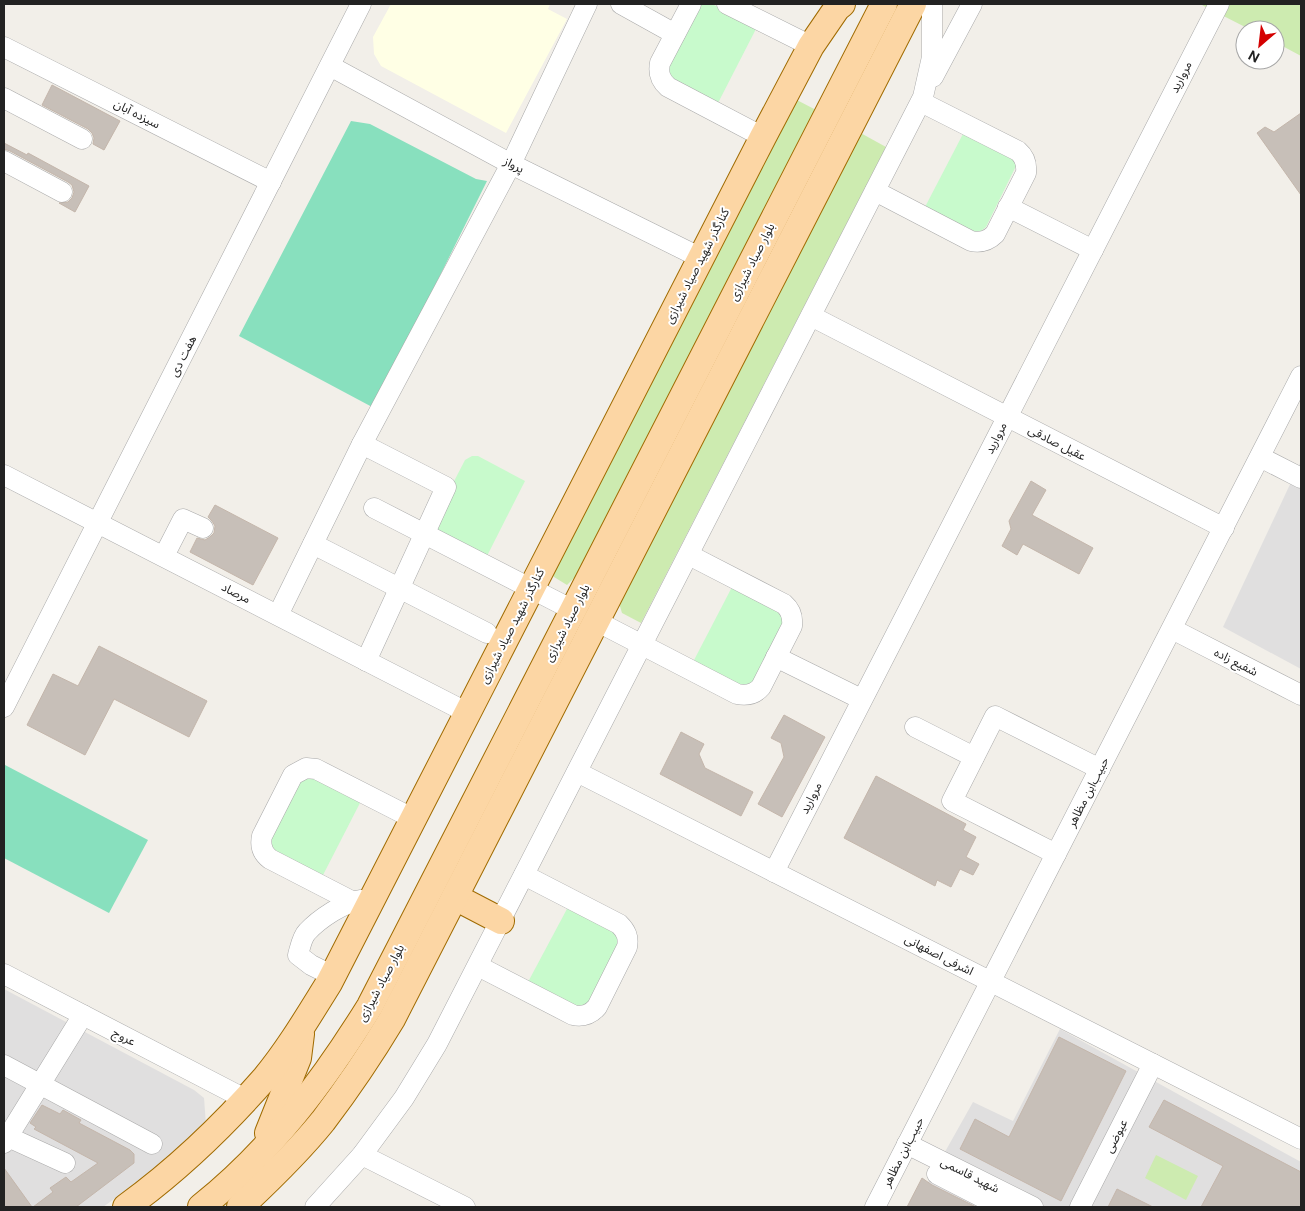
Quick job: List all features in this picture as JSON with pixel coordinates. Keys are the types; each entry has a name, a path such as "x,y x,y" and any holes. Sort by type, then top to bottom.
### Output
{"main road":[{"name":"کنارگذر شهید صیاد شیرازی","path":"126,1207 181,1164 225,1121 266,1076 302,1028 333,976 364,903 414,819 763,137 811,46 837,8 842,4"},
{"name":"بلوار صیاد شیرازی","path":"201,1207 259,1154 302,1106 340,1054 370,1006 884,4"},
{"name":"بلوار صیاد شیرازی","path":"240,1207 277,1172 322,1122 362,1068 392,1019 913,4"},
{"path":"455,898 501,921"},
{"path":"259,1154 298,1058 302,1028"}],"street":[{"name":"هفت دی","path":"4,708 361,4"},
{"path":"278,615 362,444 510,164 587,4"},
{"path":"621,4 675,34"},
{"path":"691,4 660,63 659,74 664,84 763,137"},
{"path":"727,4 811,46 832,4"},
{"path":"922,99 932,57 932,4"},
{"path":"315,1207 362,1155 404,1098 438,1044 972,4"},
{"name":"مروارید","path":"774,872 1219,4"},
{"name":"سیزده آبان","path":"4,47 271,182"},
{"name":"پرواز","path":"330,66 510,164 701,258"},
{"path":"4,98 82,139"},
{"path":"875,191 971,241 982,242 991,238 1026,173 1026,163 1022,154 922,99"},
{"path":"4,161 62,192"},
{"path":"1008,207 1093,250"},
{"name":"عقیل صادقی","path":"811,316 1224,528"},
{"name":"حبیب‌ابن مظاهر","path":"875,1207 1301,376"},
{"path":"362,444 446,487 366,661"},
{"path":"1260,457 1301,478"},
{"name":"مرصاد","path":"4,475 468,713"},
{"path":"374,508 573,610"},
{"path":"164,556 183,519 203,528"},
{"path":"313,544 487,633"},
{"path":"596,622 732,692 742,695 753,693 761,687 792,626 792,616 788,607 688,555"},
{"name":"شفیع زاده","path":"1172,629 1301,695"},
{"path":"776,657 861,700"},
{"path":"1056,854 952,801 995,716 1100,769"},
{"path":"915,727 974,757"},
{"path":"364,903 270,859 263,851 262,836 293,775 306,768 316,769 414,819"},
{"name":"اشرفی اصفهانی","path":"577,772 1301,1139"},
{"path":"478,966 573,1015 584,1016 597,1007 628,947 628,937 619,924 524,875"},
{"path":"333,976 310,965 298,955 305,933 328,915 364,903"},
{"name":"عروج","path":"4,974 245,1099"},
{"path":"65,1163 5,1138 83,1015"},
{"name":"عیوضی","path":"1080,1207 1153,1064"},
{"path":"4,1065 152,1144"},
{"name":"شهید قاسمی","path":"908,1144 1033,1207"},
{"path":"362,1155 465,1207"},
{"path":"937,1174 1001,1207"}],"shaded area":[{"path":"391,4 550,4 548,9 567,19 506,133 381,66 374,54 373,37"},
{"path":"1301,461 1301,669 1223,627"},
{"path":"4,989 194,1090 204,1098 206,1125 196,1140 103,1207 4,1207"},
{"path":"1060,1029 1301,1162 1301,1207 914,1207 973,1102 1013,1121"}],"green space":[{"path":"700,4 712,4 757,27 718,103 671,78 666,67"},
{"path":"1200,4 1301,4 1301,56 1285,47 1285,20 1235,20 1235,22"},
{"path":"791,97 820,112 577,575 567,585 552,574"},
{"path":"351,121 370,124 476,179 487,181 374,408 239,336"},
{"path":"857,131 886,147 641,623 622,613 619,603"},
{"path":"964,132 1015,160 1016,166 986,227 981,231 975,232 925,207"},
{"path":"472,456 478,456 525,481 487,556 440,532 435,527 435,518 465,460"},
{"path":"732,587 779,611 784,621 754,682 743,687 693,662"},
{"path":"5,765 148,840 109,913 4,858"},
{"path":"311,776 361,801 322,877 272,850 270,838 300,781"},
{"path":"568,907 615,931 620,941 590,1002 579,1007 528,982"},
{"path":"1156,1155 1198,1176 1186,1200 1145,1178"}],"building":[{"path":"52,85 120,121 104,150 93,144 94,138 88,129 42,105"},
{"path":"1301,113 1301,195 1257,133 1265,127 1274,132"},
{"path":"4,143 27,155 28,153 89,186 75,212 59,203 68,202 72,198 74,192 72,185 4,149"},
{"path":"1031,481 1046,490 1032,515 1093,548 1079,574 1023,544 1017,555 1002,546 1011,529 1009,521"},
{"path":"215,505 278,538 253,585 190,552 197,538 205,540 214,533 215,526 208,517"},
{"path":"99,646 207,701 189,737 114,699 85,755 27,725 53,674 78,686"},
{"path":"784,715 825,737 782,817 758,804 784,757 781,743 771,738"},
{"path":"681,732 704,744 699,754 705,768 753,792 741,816 660,774"},
{"path":"876,776 966,824 963,830 976,837 966,857 979,864 973,875 960,869 951,887 937,880 935,886 844,838"},
{"path":"1059,1037 1126,1071 1061,1201 960,1149 975,1119 1009,1137"},
{"path":"1164,1100 1301,1172 1301,1207 1201,1207 1223,1166 1149,1127"},
{"path":"42,1105 60,1114 63,1110 81,1120 79,1123 130,1150 134,1154 134,1163 76,1207 33,1207 53,1192 50,1188 66,1177 71,1182 98,1163 34,1129 36,1127 30,1123"},
{"path":"4,1168 32,1207 4,1207"},
{"path":"922,1178 932,1185 976,1207 907,1207"},
{"path":"1117,1189 1153,1207 1108,1207"}]}
